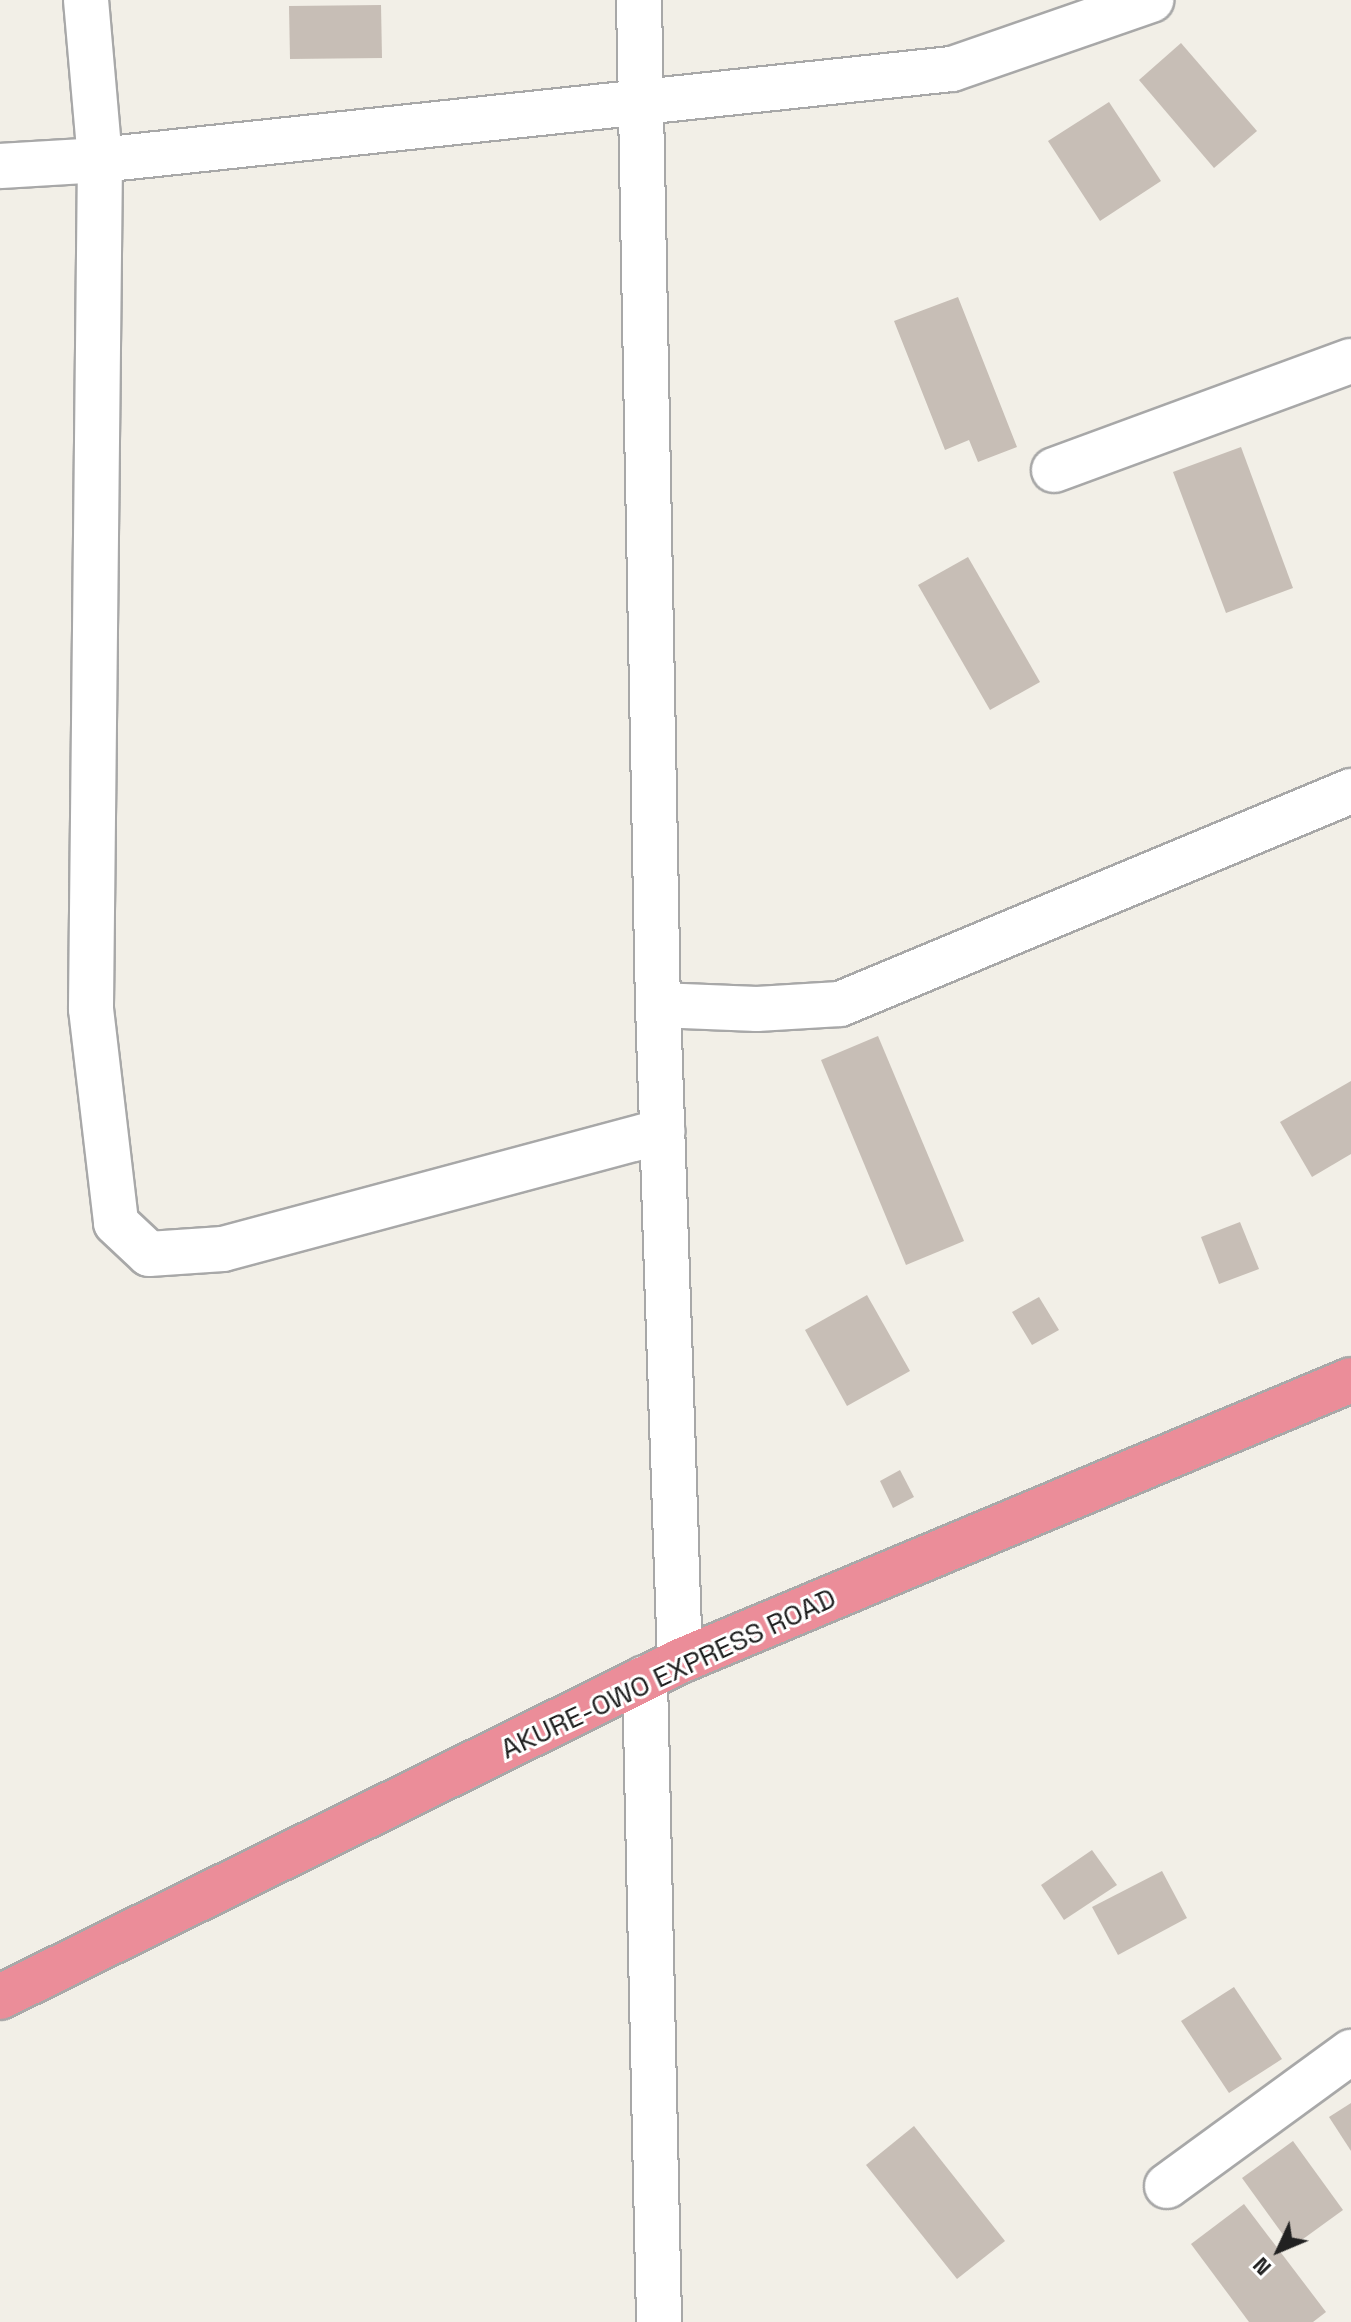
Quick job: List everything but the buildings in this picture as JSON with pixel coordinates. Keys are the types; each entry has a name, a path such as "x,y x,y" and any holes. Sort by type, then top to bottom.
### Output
{"highway":[{"name":"AKURE-OWO EXPRESS ROAD","path":"0,1997 663,1669 1351,1380"}],"street":[{"path":"86,0 100,160 91,1009 116,1223 149,1254 223,1249 662,1131"},
{"path":"639,0 662,1131 659,2322"},
{"path":"0,166 100,160 952,69 1151,0"},
{"path":"1054,470 1351,361"},
{"path":"658,1005 757,1009 840,1004 1351,791"},
{"path":"1167,2186 1351,2052"}]}
